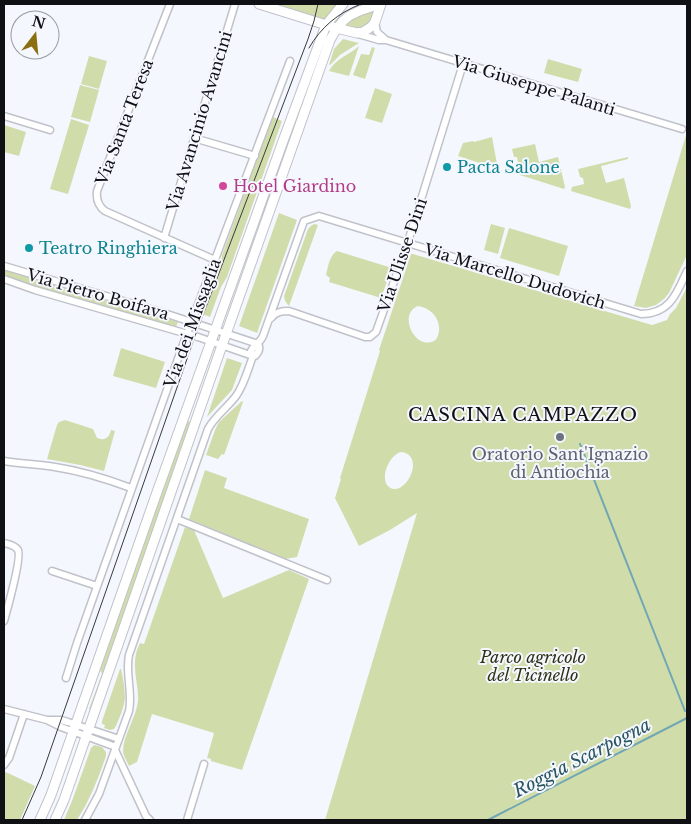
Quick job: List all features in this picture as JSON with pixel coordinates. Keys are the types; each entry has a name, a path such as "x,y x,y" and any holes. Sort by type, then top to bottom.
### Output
{"main road":[{"path":"259,4 357,33 367,30 375,22 381,4"},
{"name":"Via dei Missaglia","path":"40,820 75,728 282,141 326,25 343,4"},
{"path":"55,820 64,800 330,40 336,28 353,13 381,4"}],"street":[{"name":"Via Santa Teresa","path":"170,4 96,191 96,196 98,204 105,211 215,260"},
{"name":"Via Avancinio Avancini","path":"164,238 235,4"},
{"path":"375,22 377,32 386,40"},
{"name":"Via Giuseppe Palanti","path":"357,33 379,40 386,40 682,130"},
{"name":"Via dei Missaglia","path":"66,678 131,488 290,61"},
{"name":"Via Ulisse Dini","path":"289,311 361,337 368,338 376,332 408,243 463,64"},
{"path":"4,116 50,130"},
{"path":"194,138 255,156"},
{"name":"Via Marcello Dudovich","path":"280,288 304,220 319,216 641,314 660,311 670,304 676,296 687,271"},
{"name":"Via Pietro Boifava","path":"4,266 215,329"},
{"name":"Via Pietro Boifava","path":"4,279 58,297 211,341"},
{"path":"280,288 280,303 289,311"},
{"path":"85,820 99,794 116,749 130,703 129,655 208,429 213,420 238,393 252,356 251,351 263,336 280,288"},
{"path":"268,322 277,313 289,311"},
{"name":"Via dei Missaglia","path":"215,329 258,344"},
{"name":"Via dei Missaglia","path":"211,341 252,356"},
{"path":"4,461 54,466 85,473 131,488"},
{"path":"177,519 327,580"},
{"path":"4,543 14,546 19,553 4,621"},
{"path":"52,571 97,586"},
{"path":"4,709 47,720 61,720 87,732 119,739"},
{"path":"4,765 9,758 24,714"},
{"path":"87,732 116,749 146,816 150,820"},
{"path":"188,818 204,764"}],"green space":[{"path":"275,4 338,4 324,21"},
{"path":"375,10 370,22 360,29 343,27 351,18"},
{"path":"343,39 359,43 340,55 329,65 334,49"},
{"path":"359,46 349,76 329,71 339,60"},
{"path":"372,47 375,48 365,79 353,75 361,54 369,55"},
{"path":"89,56 107,61 99,89 81,84"},
{"path":"548,59 582,69 578,82 544,73"},
{"path":"80,85 99,90 90,122 71,117"},
{"path":"375,88 392,94 382,123 365,118"},
{"path":"273,117 282,121 227,277 221,287 210,317 202,314"},
{"path":"71,119 89,125 68,194 50,189"},
{"path":"4,125 26,132 19,156 4,152"},
{"path":"687,132 687,255 669,293 664,299 656,305 646,308 634,306"},
{"path":"492,137 498,169 458,156 463,143"},
{"path":"535,144 539,162 558,157 564,189 504,170 505,167 518,163 512,149"},
{"path":"628,157 628,159 601,166 606,183 624,178 631,206 630,209 571,191 572,187 584,184 578,169"},
{"path":"279,213 297,220 257,333 239,326"},
{"path":"315,224 318,225 289,306 284,296 308,229"},
{"path":"491,224 505,228 498,254 484,250"},
{"path":"509,228 568,246 559,276 500,258"},
{"path":"337,251 392,268 381,298 329,282 330,278 326,275 328,265 332,256"},
{"name":"Parco agricolo del Ticinello","path":"411,254 652,325 667,320 687,287 687,820 325,820 417,513 359,546 335,498 379,350","holes":["418,306 428,310 436,317 439,332 434,341 425,342 419,340 411,329 409,316 412,310","401,452 409,455 413,468 407,482 395,489 389,487 386,483 385,473 389,462"]},
{"path":"4,270 178,322 176,327 22,282 4,274"},
{"path":"121,348 165,362 156,388 113,376"},
{"path":"227,358 242,363 232,390 207,417"},
{"path":"242,401 224,455 222,454 218,459 206,455 219,422"},
{"path":"65,420 93,429 97,438 100,439 106,438 111,430 115,431 104,471 47,459 57,425"},
{"path":"187,421 191,422 91,710 89,709 102,674 100,670"},
{"path":"205,470 227,478 224,488 309,519 297,557 285,559 189,519"},
{"path":"185,527 194,530 223,598 289,570 309,579 242,770 211,761 211,759 207,758 214,733 152,714 137,762 129,766 123,753 125,739 138,701 135,667 136,652 140,643 144,644"},
{"path":"120,669 125,695 122,712 116,726 110,730 104,728 105,725 102,724 102,721"},
{"path":"94,745 102,747 106,752 97,781 77,820 64,820 91,748"},
{"path":"4,772 35,786 20,820 4,820"}],"waterway":[{"path":"580,444 685,711"},
{"name":"Roggia Scarpogna","path":"488,820 687,718"}],"tram line":[{"path":"22,820 41,777 195,336 308,39 318,4"},
{"path":"309,48 325,27 345,12 361,4"}],"place":[{"name":"Pacta Salone","path":"447,167"},
{"name":"Hotel Giardino","path":"223,186"},
{"name":"Teatro Ringhiera","path":"29,248"},
{"name":"Oratorio Sant'Ignazio di Antiochia","path":"560,437"}],"district":[{"name":"CASCINA CAMPAZZO","path":"523,415"}]}
